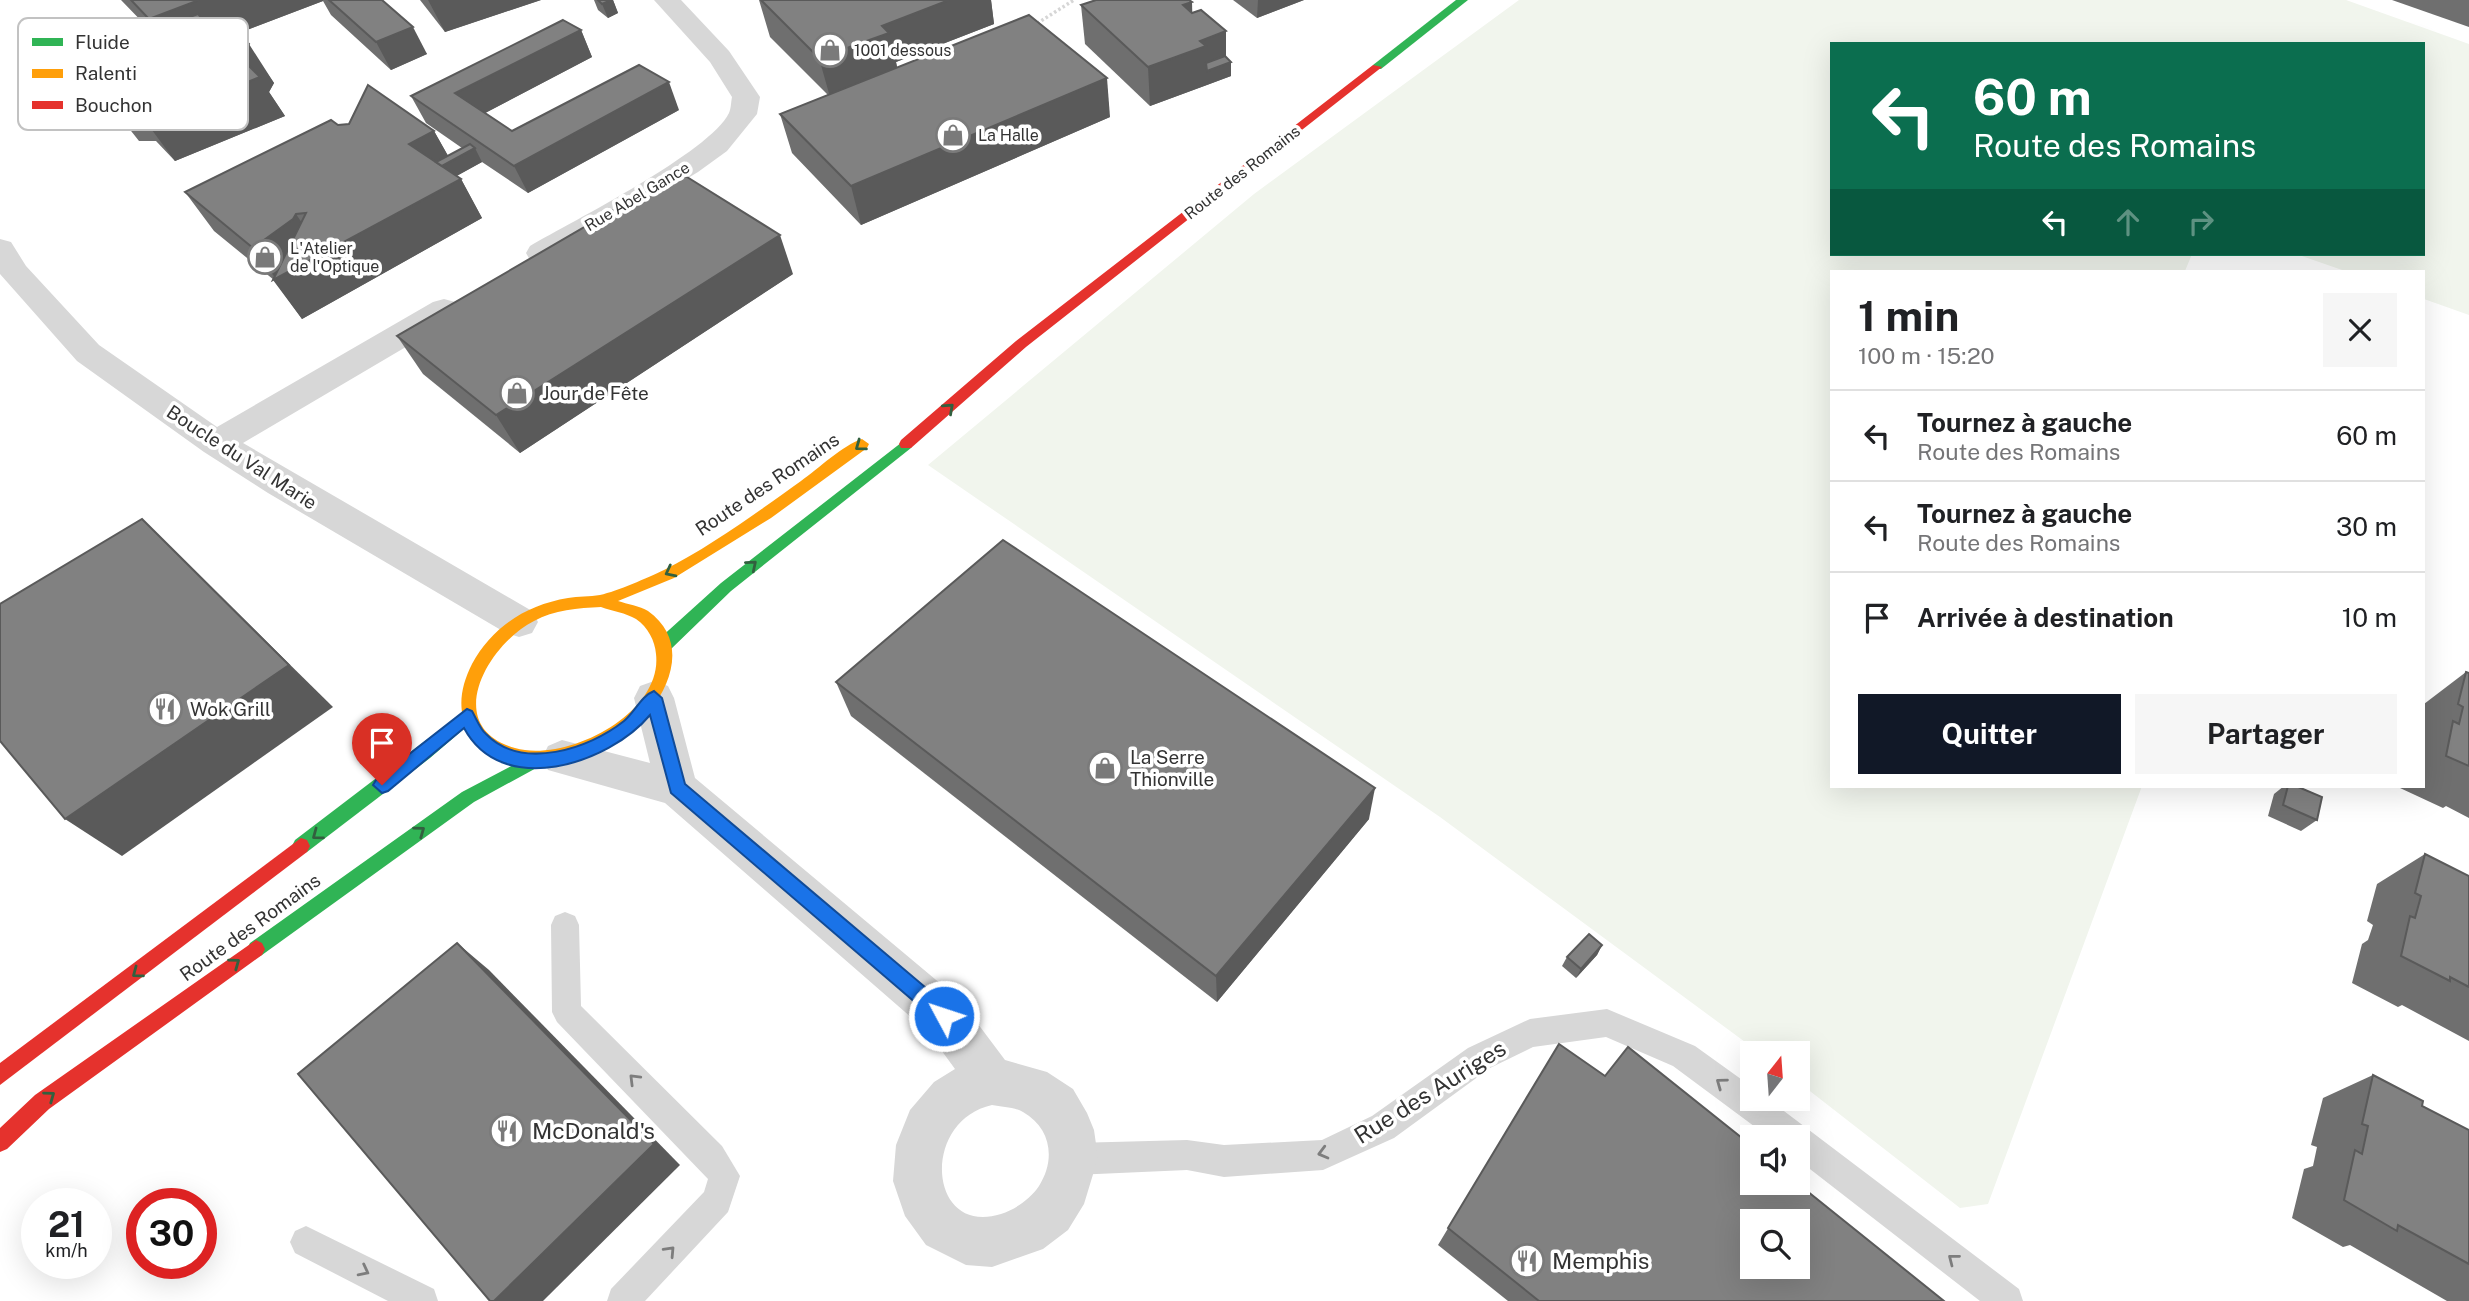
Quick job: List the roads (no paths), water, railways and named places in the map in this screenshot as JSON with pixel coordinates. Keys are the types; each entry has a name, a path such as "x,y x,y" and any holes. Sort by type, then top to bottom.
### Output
{"street":[{"name":"Rue Abel Gance","path":"511,270 688,166 717,145 743,114 746,97 720,57 667,0"},
{"name":"Route des Romains","path":"665,644 726,587 816,513 936,421 1021,344 1462,0"},
{"name":"Boucle du Val Marie","path":"0,249 15,273 88,353 216,443 280,484 519,622"},
{"path":"216,443 464,298"},
{"name":"Route des Romains","path":"939,393 1021,344"},
{"name":"Route des Romains","path":"601,601 669,574 766,514 872,438"},
{"name":"Route des Romains","path":"0,1142 42,1102 468,797 548,760 600,746 631,725 654,698 666,670 665,644 652,622 630,607 601,601 573,602 519,622 493,643 475,666 466,692 467,716 479,739 502,755 548,760"},
{"path":"654,698 677,788"},
{"name":"Route des Romains","path":"0,1075 391,778 467,716"},
{"path":"548,760 629,773 677,788 944,1016 992,1080"},
{"path":"992,1080 1018,1082 1041,1091 1060,1108 1071,1132 1074,1159 1068,1185 1054,1209 1034,1227 1011,1240 985,1243 960,1239 939,1225 924,1205 916,1181 917,1153 926,1127 944,1105 966,1088 992,1080"}],"lane":[{"path":"565,925 567,1012 711,1157 724,1176 717,1202 623,1301"},
{"name":"Rue des Auriges","path":"1074,1159 1187,1155 1224,1161 1323,1155 1383,1127 1479,1058 1530,1033 1607,1023 1684,1056 1779,1125"},
{"name":"Rue des Auriges","path":"1810,1148 2007,1301"},
{"path":"306,1242 422,1301"}],"place":[{"name":"1001 dessous","path":"830,50"},
{"name":"La Halle","path":"953,135"},
{"name":"L'Atelier de l'Optique","path":"265,257"},
{"name":"Jour de Fête","path":"517,393"},
{"name":"Wok Grill","path":"165,709"},
{"name":"La Serre Thionville","path":"1105,768"},
{"name":"McDonald's","path":"507,1131"},
{"name":"Memphis","path":"1527,1261"}]}
